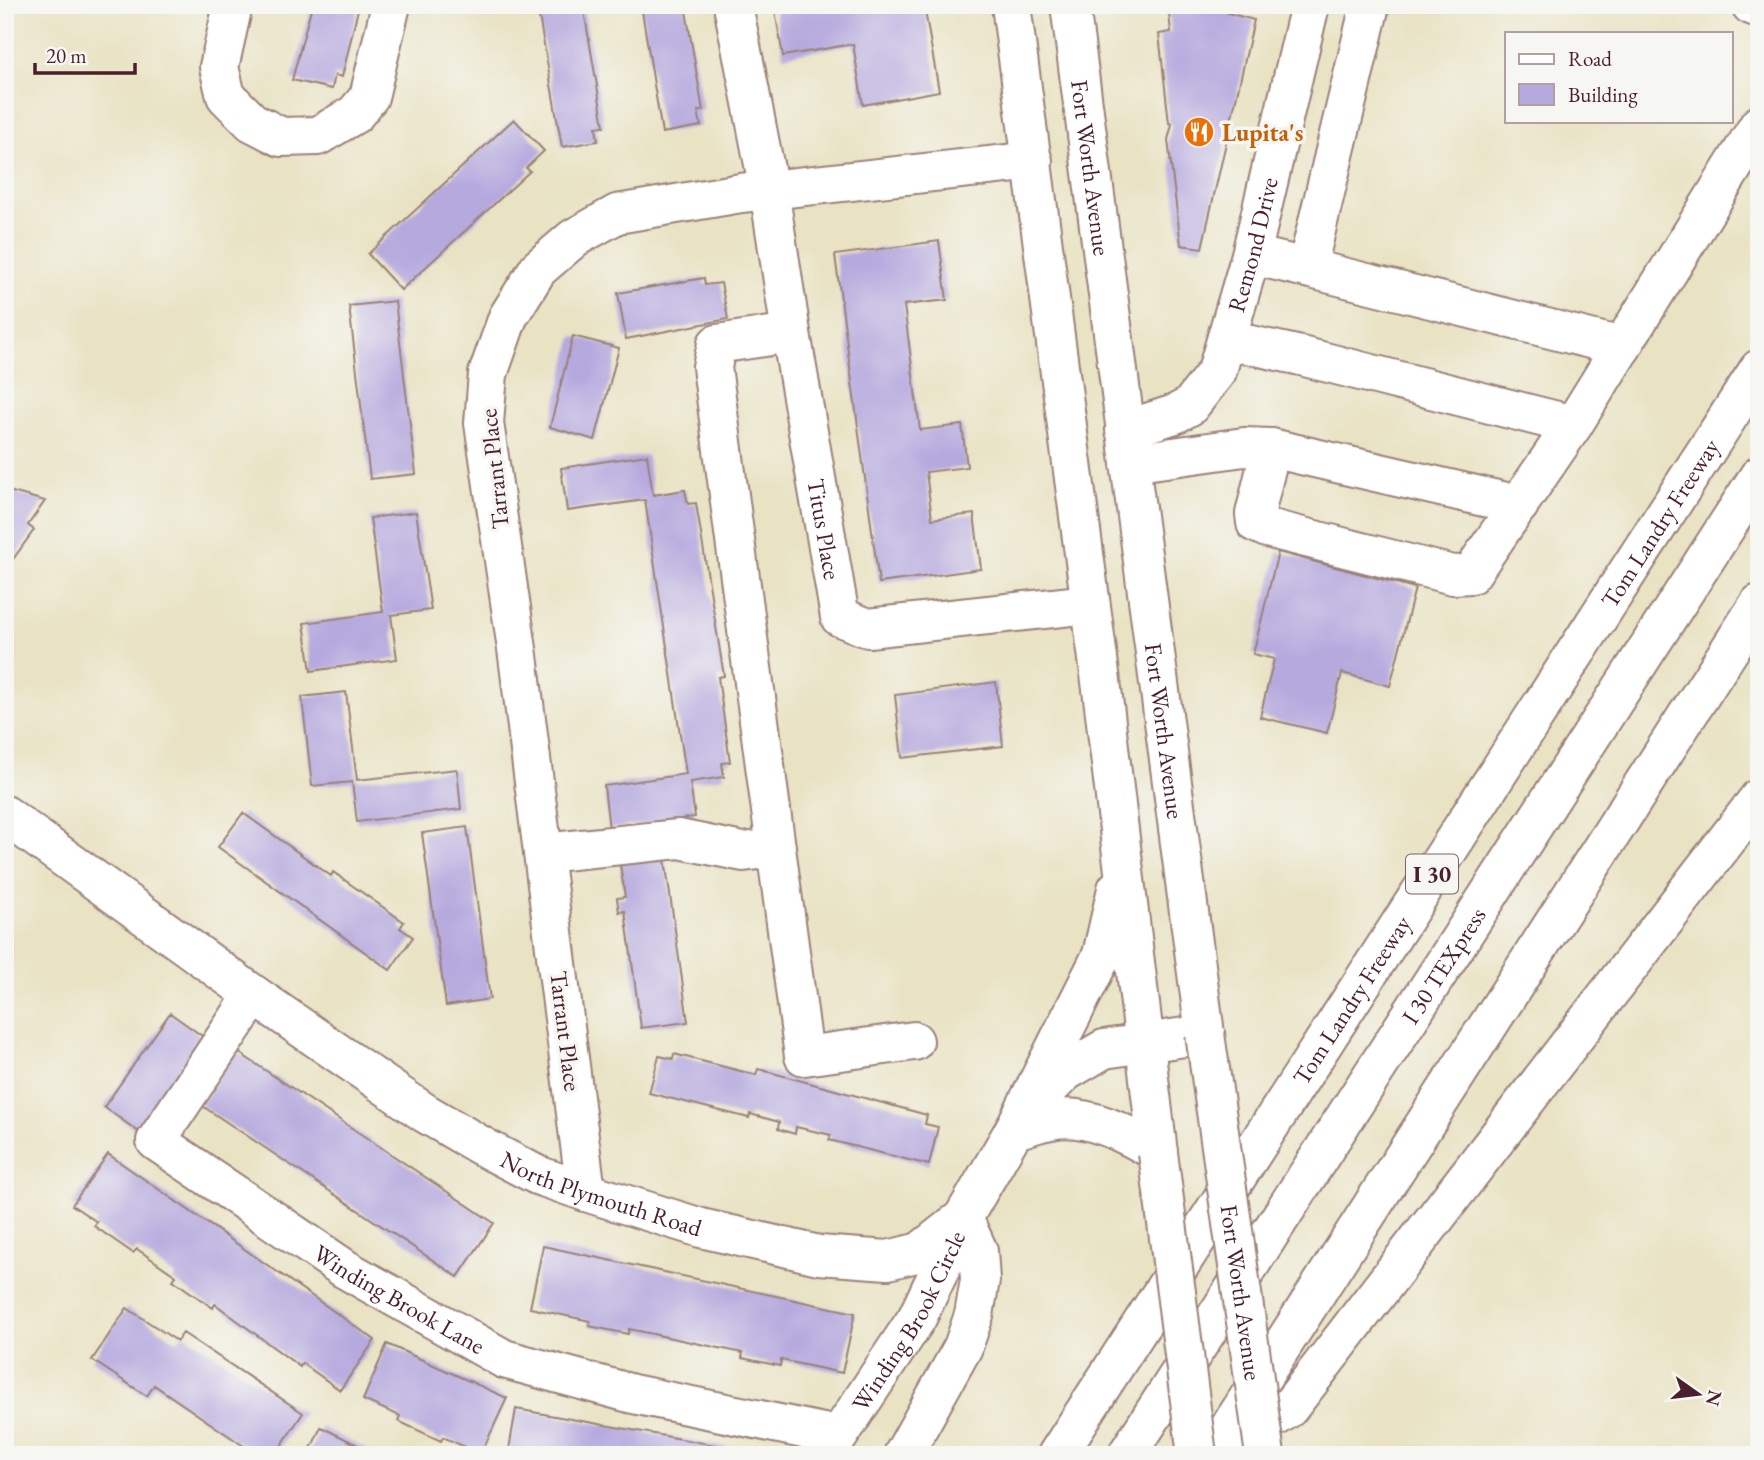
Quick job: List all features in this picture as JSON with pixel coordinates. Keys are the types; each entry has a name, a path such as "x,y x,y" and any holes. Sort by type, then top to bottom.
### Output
{"main road":[{"path":"233,5 219,66 226,96 252,122 281,137 318,136 355,114 369,97 391,5"},
{"name":"Titus Place","path":"733,5 769,190 839,617 869,628 1090,604"},
{"path":"1011,5 1102,689 1197,1455"},
{"name":"Fort Worth Avenue","path":"1070,5 1205,1034 1265,1455"},
{"name":"Remond Drive","path":"1128,446 1190,406 1217,371 1228,341 1251,255 1310,5"},
{"path":"1307,268 1370,5"},
{"path":"1751,5 1759,8"},
{"path":"1271,448 1255,514 1256,523 1453,575 1471,574 1573,425 1759,125"},
{"name":"Tarrant Place","path":"586,1192 518,656 484,423 488,374 508,317 538,269 574,238 617,214 769,190 1033,161 1090,152"},
{"path":"1251,255 1622,347"},
{"path":"791,333 717,344 712,367 804,1056 914,1041"},
{"path":"1228,341 1301,356 1573,425"},
{"name":"Tom Landry Freeway","path":"1057,1455 1759,369"},
{"path":"1069,438 1128,446 1271,448 1519,505"},
{"name":"I 30 TEXpress","path":"1127,1455 1759,476"},
{"path":"1214,1455 1759,604"},
{"path":"1102,689 1158,682"},
{"path":"1214,1455 1289,1408 1759,798"},
{"name":"North Plymouth Road","path":"5,816 254,995 425,1113 475,1143 537,1175 586,1192 715,1231 819,1255 888,1260 920,1252 963,1218 1014,1130 1035,1102 1065,1072 1104,1049 1205,1034"},
{"path":"543,853 679,839 743,852 776,848"},
{"path":"1014,1130 1102,955 1123,855"},
{"name":"Winding Brook Lane","path":"254,995 156,1141 345,1269 504,1359 832,1445"},
{"path":"1014,1130 1053,1119 1089,1121 1136,1138 1158,1153"},
{"path":"904,1455 958,1356 974,1315 980,1280 978,1251 963,1218"},
{"name":"Winding Brook Circle","path":"832,1445 917,1318 963,1218"}],"building":[{"path":"312,5 359,5 342,77 335,75 332,89 292,80"},
{"path":"537,5 583,5 604,126 596,127 598,141 562,147"},
{"path":"641,5 685,5 703,111 698,111 701,126 662,133"},
{"path":"774,5 924,5 939,91 863,105 853,44 783,56"},
{"name":"Lupita's","path":"1168,5 1230,5 1228,13 1254,20 1202,248 1181,245 1168,140 1172,124 1169,123 1159,34 1171,32"},
{"path":"514,119 544,151 526,168 530,171 401,290 368,254"},
{"path":"939,241 947,300 904,305 920,430 962,425 967,467 926,472 932,519 974,514 981,569 879,583 835,255"},
{"path":"704,278 705,285 721,283 728,319 626,339 618,293"},
{"path":"395,301 416,474 370,479 349,306"},
{"path":"573,336 619,348 595,440 550,427"},
{"path":"647,455 653,495 685,490 688,504 696,503 724,676 718,677 730,762 722,763 724,777 690,782 695,817 609,829 604,786 686,774 645,500 567,511 561,468"},
{"path":"5,490 45,501 28,525 34,530 11,562 5,557"},
{"path":"416,512 431,610 391,615 397,659 311,671 304,623 383,612 370,518"},
{"path":"1278,552 1415,588 1390,686 1342,673 1327,733 1260,717 1274,659 1253,654"},
{"path":"996,682 1003,746 902,758 895,695"},
{"path":"346,692 357,780 457,769 461,809 357,822 352,782 312,786 302,697"},
{"path":"243,813 331,876 333,872 404,922 400,928 413,937 390,970 218,847"},
{"path":"467,827 490,999 446,1006 422,833"},
{"path":"664,852 688,1022 641,1028 625,911 619,912 617,898 625,897 619,858"},
{"path":"170,1013 205,1038 139,1132 104,1107"},
{"path":"235,1050 494,1223 458,1277 201,1105"},
{"path":"674,1054 756,1075 758,1069 927,1115 925,1124 938,1127 929,1165 829,1140 831,1135 796,1127 795,1134 778,1129 779,1122 750,1114 749,1118 649,1093 659,1056 673,1059"},
{"path":"108,1154 375,1340 340,1390 302,1363 300,1367 215,1304 213,1308 173,1280 176,1276 137,1249 133,1253 94,1226 97,1222 72,1205"},
{"path":"543,1246 855,1313 842,1373 781,1360 780,1366 742,1358 743,1353 629,1329 628,1334 589,1326 590,1321 530,1308"},
{"path":"127,1308 177,1341 183,1333 303,1413 275,1455 257,1455 154,1385 147,1396 92,1360"},
{"path":"387,1344 507,1398 481,1454 443,1437 441,1441 398,1421 400,1416 363,1400"},
{"path":"516,1409 759,1453 759,1455 508,1455"},
{"path":"321,1427 378,1455 308,1455"}],"place":[{"name":"Lupita's","path":"1199,132"}]}
